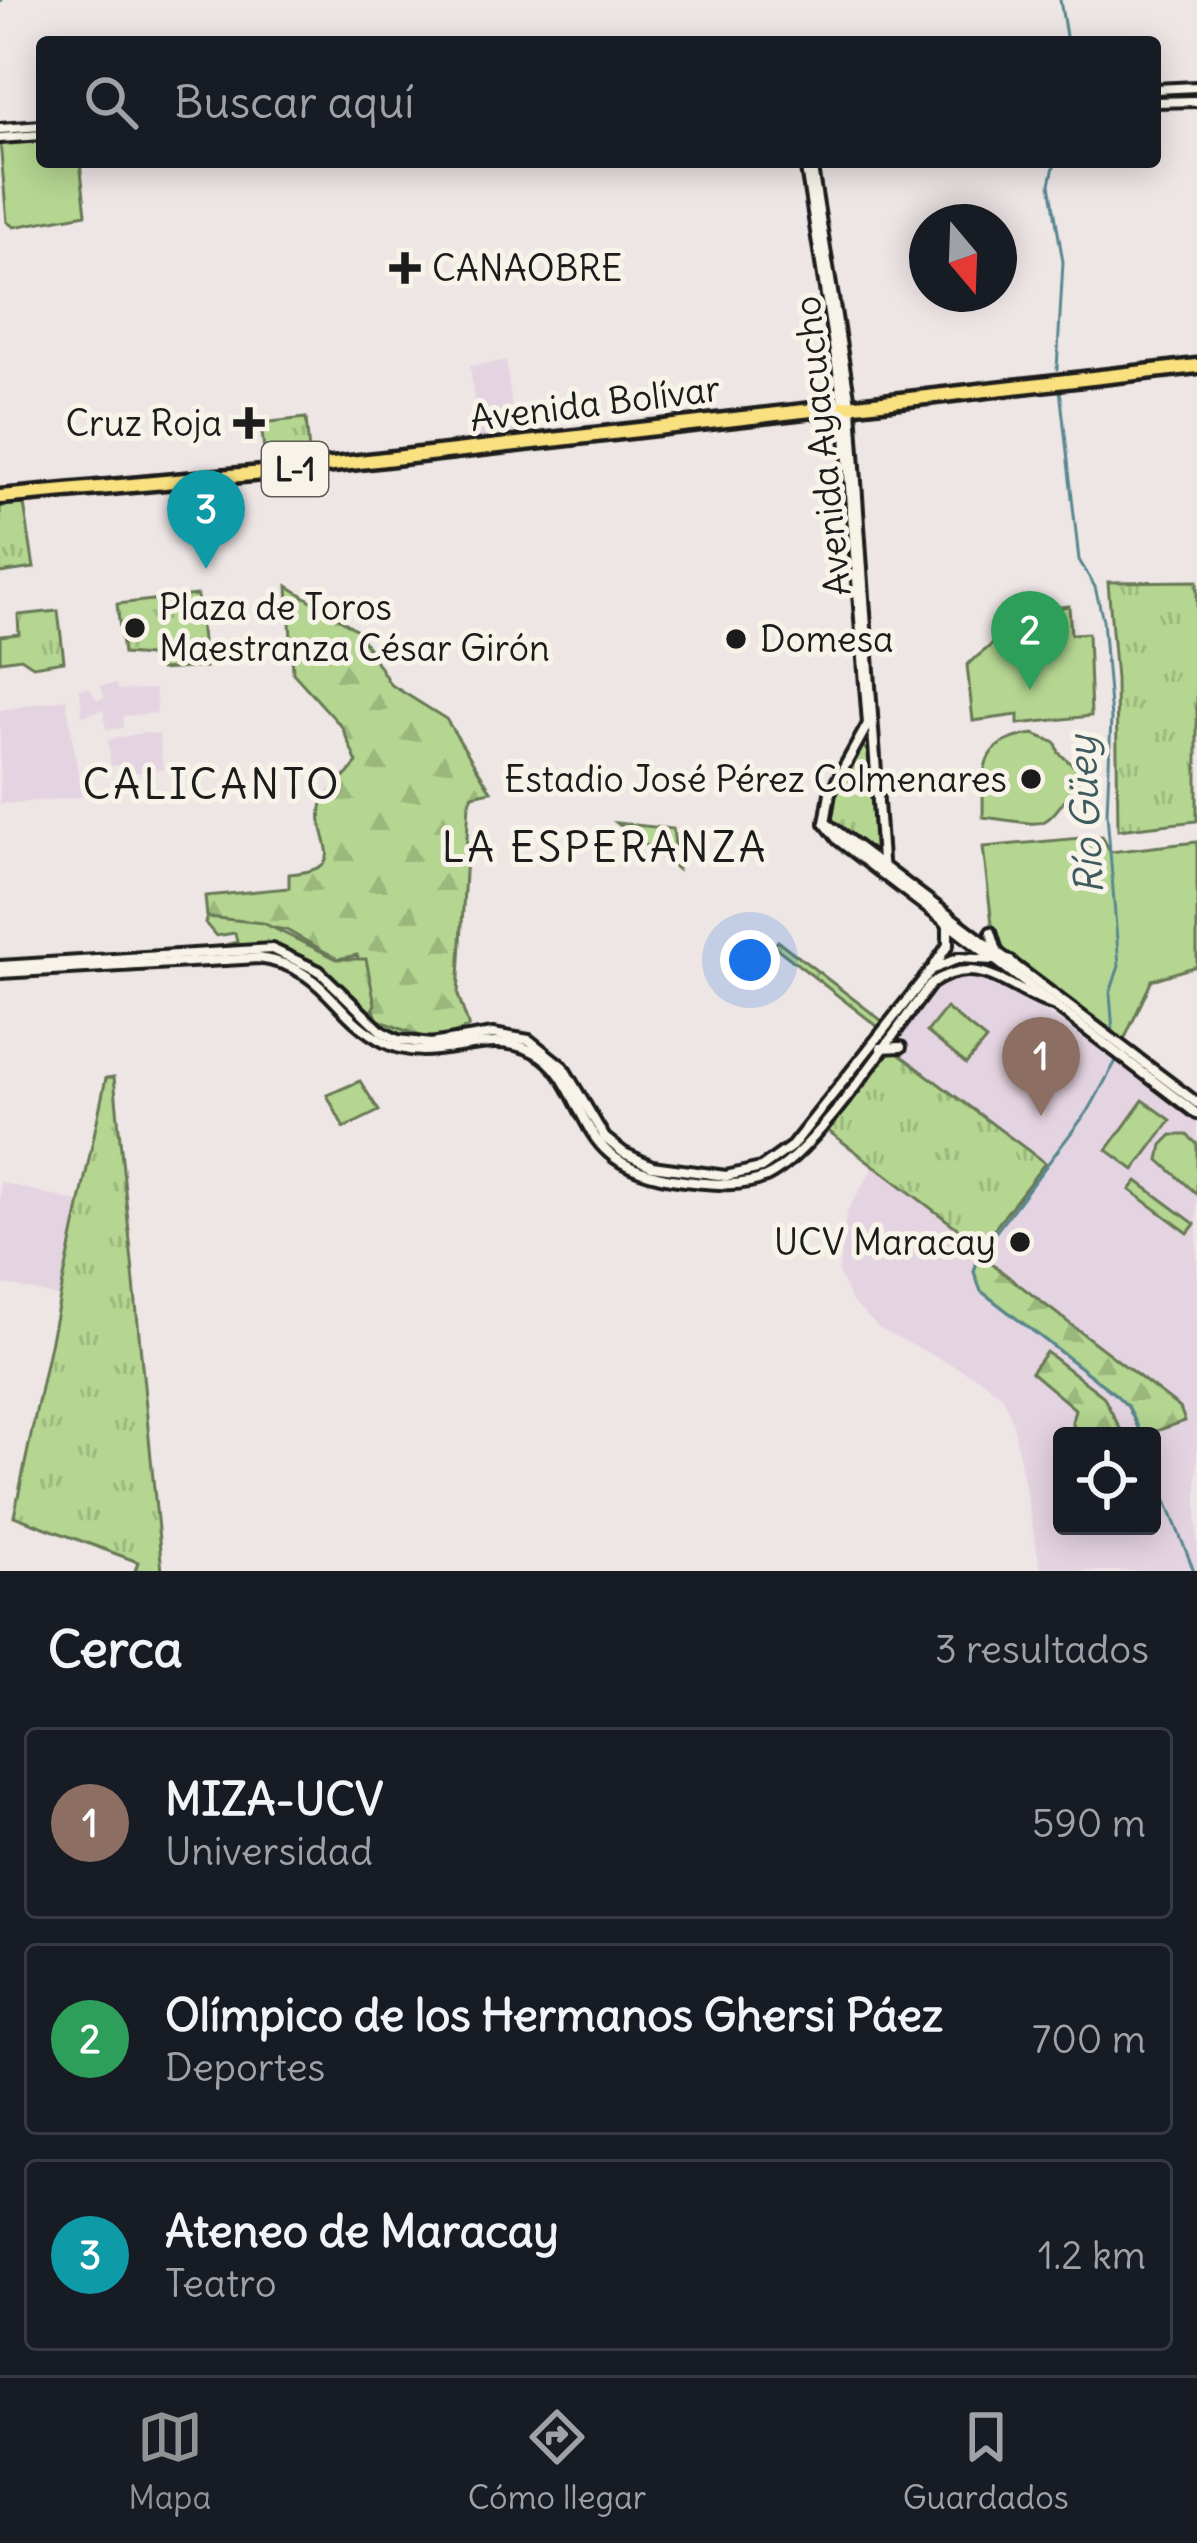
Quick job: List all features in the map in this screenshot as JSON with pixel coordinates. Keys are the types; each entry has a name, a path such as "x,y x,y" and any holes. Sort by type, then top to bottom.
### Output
{"main road":[{"name":"Avenida Bolívar","path":"0,501 1197,369"}],"street":[{"path":"1161,89 1197,87"},
{"path":"1161,102 1197,101"},
{"path":"0,133 36,127"},
{"path":"0,133 36,136"},
{"name":"Avenida Ayacucho","path":"809,168 847,406 883,875"},
{"path":"824,823 826,802 870,720"},
{"path":"854,748 864,741 874,746"},
{"path":"824,823 881,863 1054,1006 1197,1103"},
{"path":"824,823 948,924 1010,962 1197,1114"},
{"path":"0,969 272,949 319,971 382,1032 398,1040 431,1044 493,1034 529,1040 563,1066 605,1138 624,1153 652,1166 726,1176 761,1168 791,1146 931,970 948,945 948,924"},
{"path":"992,932 995,956"},
{"path":"931,970 959,958 995,956"},
{"path":"0,969 274,960 318,980 367,1031 400,1049 438,1052 494,1042 533,1051 552,1066 609,1154 647,1173 698,1183 748,1183 788,1162 931,984 965,968 1000,977 1054,1006"},
{"path":"118,978 128,964"},
{"path":"880,1049 903,1042 903,1020"}],"shaded area":[{"path":"506,361 516,439 479,443 470,366"},
{"path":"116,684 118,690 155,689 157,713 123,716 123,728 106,730 103,710 82,716 80,689 89,687 97,700 105,698 100,686"},
{"path":"66,699 82,797 0,804 0,710"},
{"path":"159,734 163,769 129,773 128,764 111,766 108,740"},
{"name":"UCV Maracay","path":"956,974 982,975 1026,1000 1101,1047 1197,1120 1197,1571 1041,1571 1013,1424 1003,1397 982,1380 880,1329 852,1302 838,1273 847,1211 873,1168 820,1127 933,986"},
{"path":"0,1182 78,1202 59,1297 0,1283"}],"green space":[{"path":"36,140 36,168 81,168 86,214 14,227 7,222 0,142"},
{"path":"306,418 310,463 266,468 261,423"},
{"path":"24,504 34,568 0,573 0,506"},
{"path":"1197,581 1197,821 1118,830 1116,679 1108,582"},
{"path":"288,586 357,630 390,684 446,719 491,791 473,795 469,803 458,995 469,1027 457,1032 422,1036 377,1019 357,955 338,959 286,930 207,917 205,896 289,888 289,874 321,866 327,859 322,803 357,763 342,727 293,673"},
{"path":"197,595 205,667 160,670 149,656 123,654 117,604"},
{"path":"1069,606 1071,634 1088,633 1091,716 1018,724 1018,715 973,721 967,665 1000,638 1018,612"},
{"path":"58,611 64,661 33,666 21,658 0,661 0,636 19,634 18,615"},
{"name":"Estadio José Pérez Colmenares","path":"1034,734 1056,743 1059,753 1084,775 1044,822 983,817 987,760 1002,743"},
{"path":"860,745 871,752 874,855 828,821 827,814"},
{"path":"617,823 673,829 678,870"},
{"path":"1102,836 1110,852 1197,842 1197,966 1152,980 1124,1040 995,950 983,847"},
{"path":"207,917 263,923 337,959 366,959 375,1004 371,1012 376,1019 429,1040 388,1032 318,975 276,951 218,952 217,947 237,942 235,933 216,936 205,923"},
{"path":"778,941 885,1023 881,1029 774,946"},
{"path":"946,1008 986,1040 966,1064 927,1032"},
{"path":"892,1049 1045,1163 981,1246 823,1127 884,1052"},
{"path":"114,1077 162,1571 135,1571 138,1562 14,1516 106,1078"},
{"path":"360,1081 379,1111 344,1128 327,1095"},
{"path":"1143,1100 1171,1120 1134,1170 1107,1150"},
{"path":"1172,1135 1187,1135 1197,1144 1197,1194 1159,1160 1162,1145"},
{"path":"1137,1181 1195,1224 1188,1233 1130,1190"},
{"path":"979,1254 1180,1408 1185,1421 1161,1429 1138,1427 1116,1395 981,1291 974,1272"},
{"path":"1046,1352 1103,1396 1119,1427 1074,1427 1075,1409 1031,1372"}],"waterway":[{"name":"Río Güey","path":"1060,0 1066,36"},
{"name":"Río Güey","path":"1054,168 1050,184 1063,262 1057,369"},
{"name":"Río Güey","path":"1060,389 1079,560 1095,587 1103,620 1111,719 1107,813 1119,966 1110,993 1113,1032"},
{"name":"Río Güey","path":"1116,1061 1090,1108 979,1254 974,1272 981,1291 1116,1395 1128,1406 1138,1427"},
{"path":"1161,1488 1194,1571"}],"place":[{"name":"CANAOBRE","path":"405,268"},
{"name":"Cruz Roja","path":"249,423"},
{"name":"Ateneo de Maracay","path":"206,569"},
{"name":"Plaza de Toros Maestranza César Girón","path":"135,628"},
{"name":"Domesa","path":"736,639"},
{"name":"Olímpico de los Hermanos Ghersi Páez","path":"1030,690"},
{"name":"Estadio José Pérez Colmenares","path":"1031,779"},
{"name":"MIZA-UCV","path":"1041,1116"},
{"name":"UCV Maracay","path":"1020,1242"}],"district":[{"name":"CALICANTO","path":"212,784"},
{"name":"LA ESPERANZA","path":"605,847"}]}
